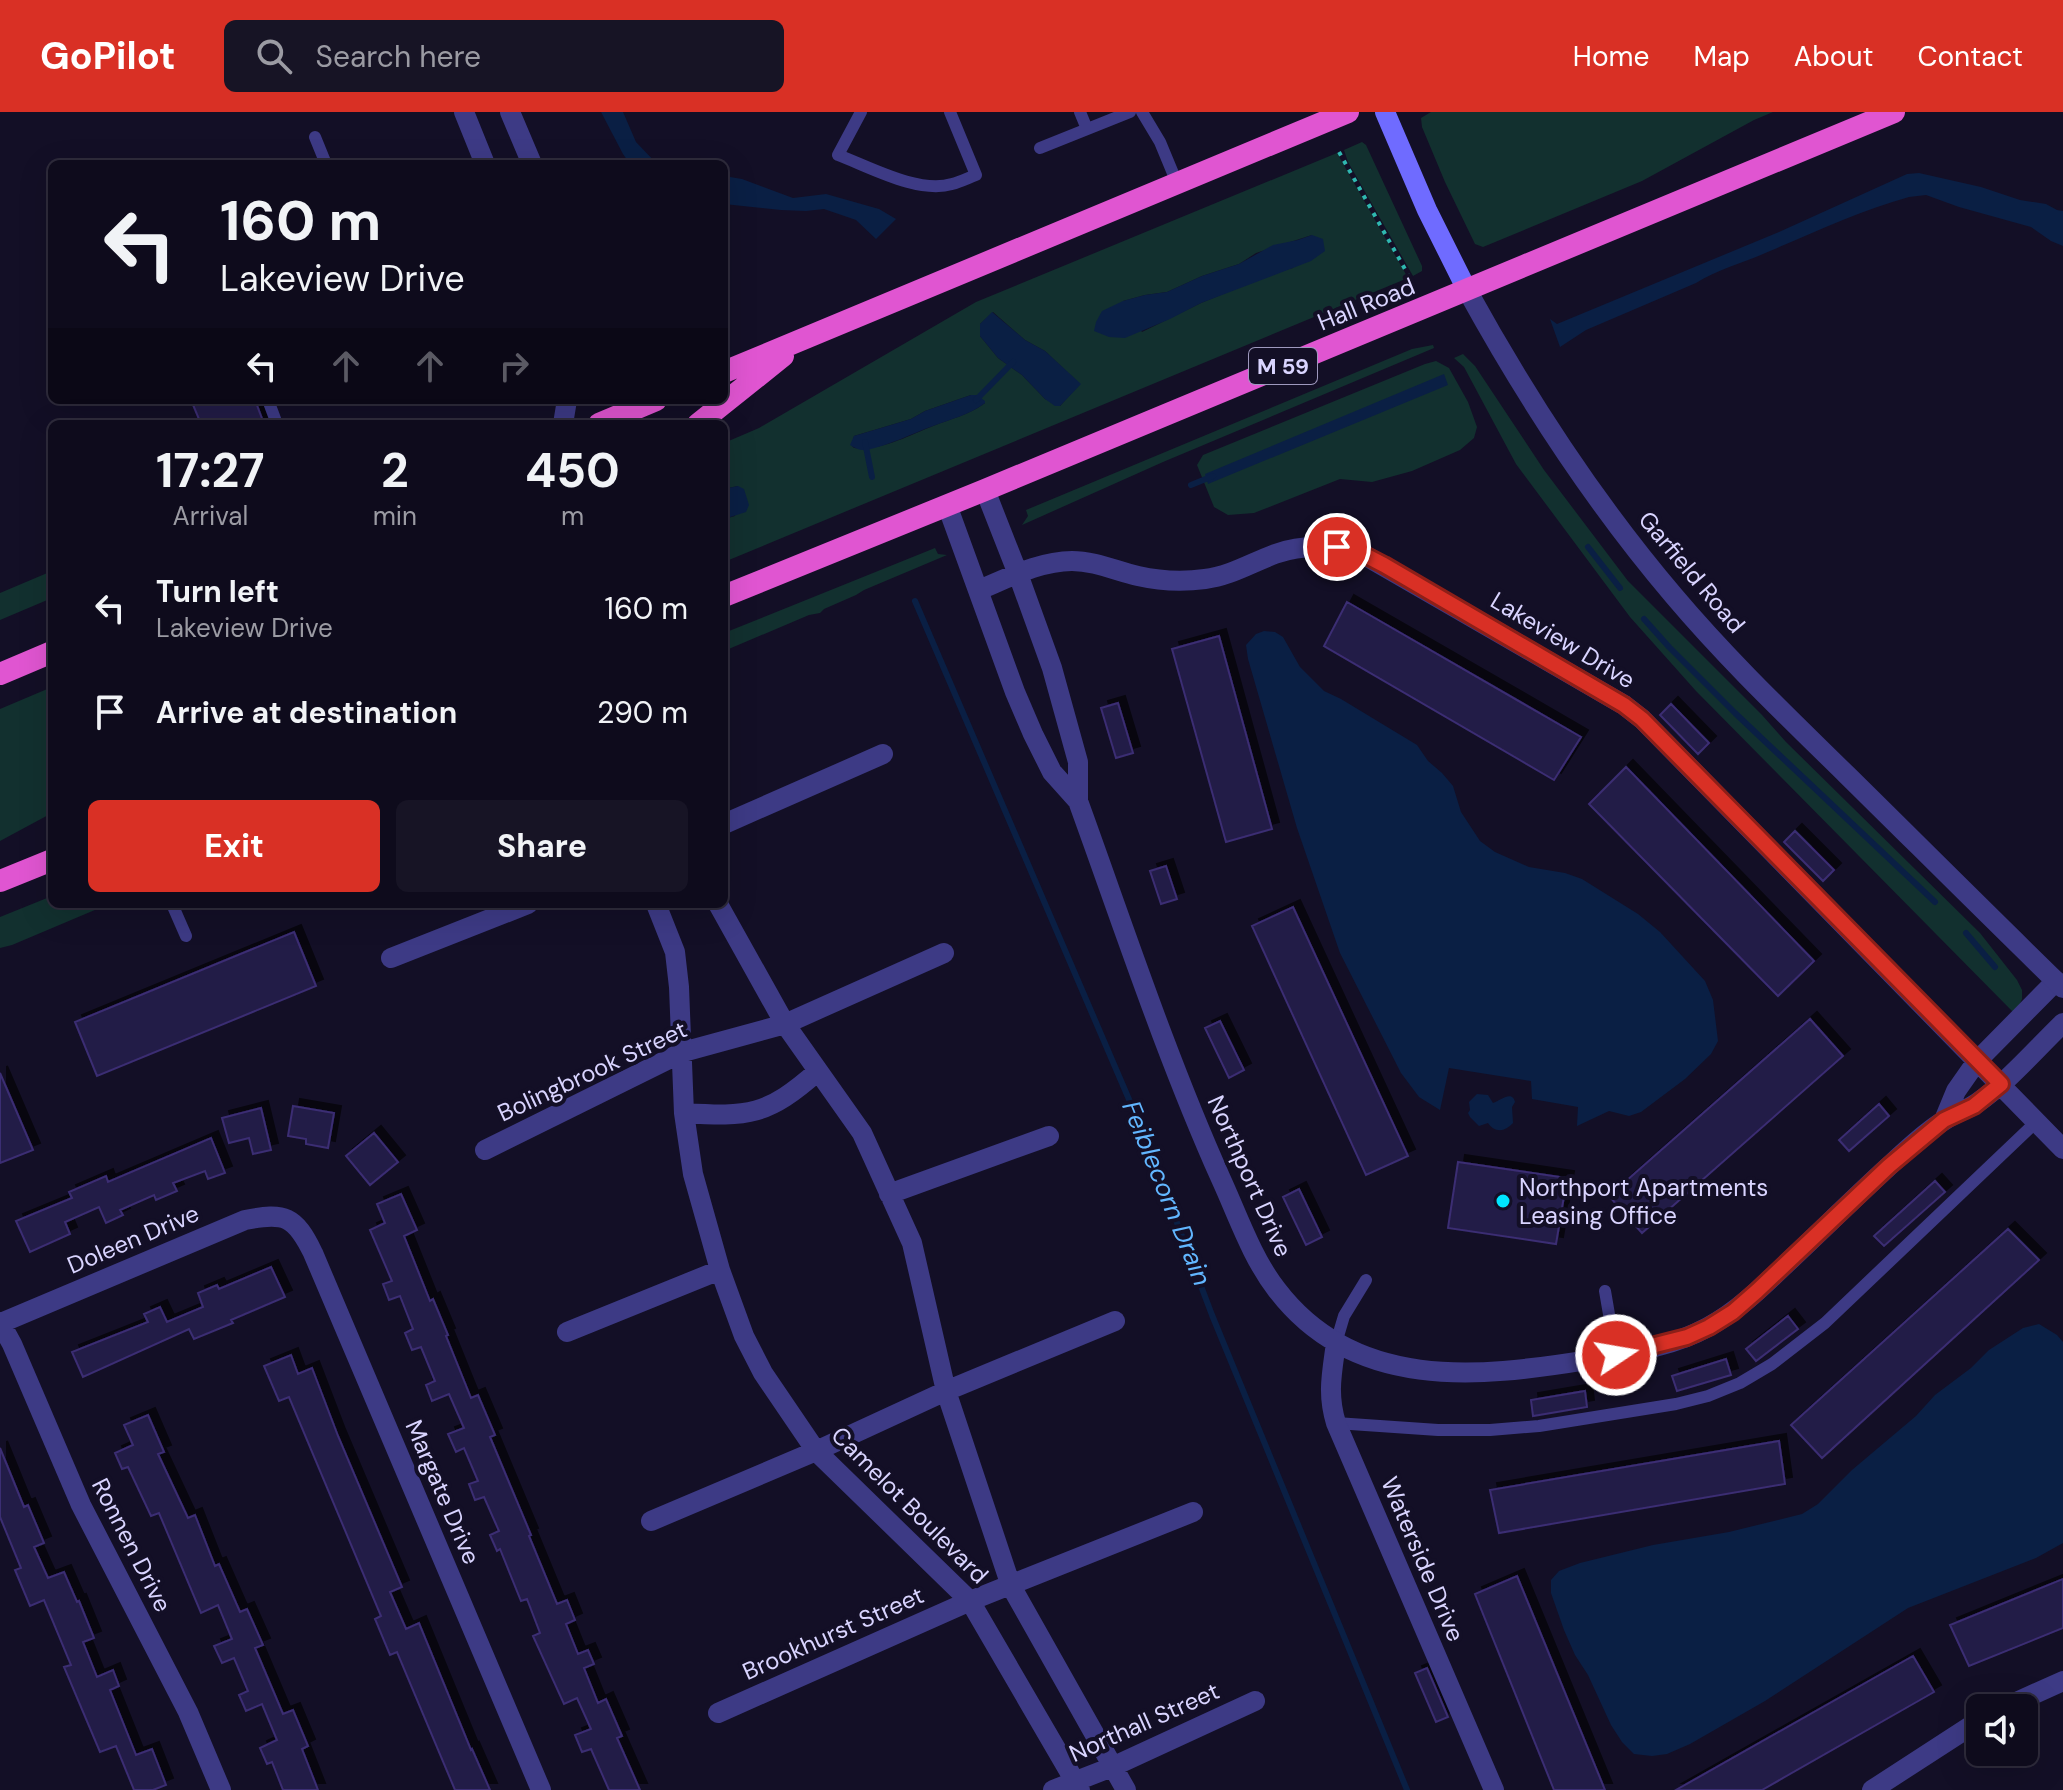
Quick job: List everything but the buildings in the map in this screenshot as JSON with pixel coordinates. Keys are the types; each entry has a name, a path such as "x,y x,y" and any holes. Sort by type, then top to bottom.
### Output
{"highway":[{"path":"728,370 1348,112"},
{"name":"Hall Road","path":"728,594 1894,112"},
{"path":"728,400 803,340"},
{"path":"608,420 646,404"},
{"path":"703,420 723,404"},
{"path":"0,674 48,654"},
{"path":"0,881 48,862"}],"main road":[{"name":"Garfield Road","path":"1385,112 1427,210 1467,290"}],"street":[{"path":"464,112 483,160"},
{"path":"510,112 530,160"},
{"name":"Garfield Road","path":"1467,290 1557,441 1675,598 1750,679 2059,985"},
{"name":"Northport Drive","path":"985,490 1052,668 1078,762 1078,801 1201,1135 1256,1257 1276,1290 1307,1323 1336,1343 1370,1359 1429,1371 1507,1371 1616,1355 1687,1337 1733,1312 1889,1166 1944,1120 1974,1106 2001,1084 2063,1023"},
{"name":"Northport Drive","path":"947,505 1033,734 1052,772 1078,801"},
{"name":"Lakeview Drive","path":"979,590 1045,565 1070,561 1109,567 1135,576 1180,581 1228,574 1274,554 1317,545 1359,552 1624,705 1642,719 2063,1149"},
{"path":"728,822 883,754"},
{"path":"391,958 518,908"},
{"name":"Camelot Boulevard","path":"658,908 675,952 683,1052 684,1113 693,1174 720,1270 744,1336 763,1373 816,1451 970,1601 1077,1786"},
{"name":"Camelot Boulevard","path":"720,908 785,1024 862,1133 912,1243 946,1391 1011,1586 1126,1790"},
{"name":"Bolingbrook Street","path":"485,1150 683,1052 785,1024 944,953"},
{"name":"Northport Drive","path":"1944,1120 1956,1091 1977,1061 2059,985"},
{"path":"684,1113 753,1113 775,1104 818,1071"},
{"path":"889,1194 1049,1136"},
{"name":"Doleen Drive","path":"0,1323 245,1220 269,1215 289,1219"},
{"name":"Margate Drive","path":"289,1219 304,1233 313,1253 541,1790"},
{"path":"567,1332 720,1270"},
{"path":"651,1521 816,1451 946,1391 1115,1321"},
{"name":"Ronnen Drive","path":"0,1323 12,1344 81,1505 188,1712 221,1790"},
{"name":"Waterside Drive","path":"1336,1343 1330,1385 1336,1423 1494,1790"},
{"name":"Brookhurst Street","path":"718,1713 970,1601 1193,1512"},
{"path":"2034,1694 2063,1681"},
{"name":"Northall Street","path":"1053,1790 1077,1786 1255,1701"},
{"path":"1872,1790 1966,1729"}],"lane":[{"path":"861,112 838,155 911,183 937,186 951,185 976,175 950,112"},
{"path":"1080,112 1087,129"},
{"path":"1040,148 1130,112"},
{"path":"1142,112 1160,142 1177,183"},
{"path":"315,137 324,160"},
{"path":"174,908 186,936"},
{"path":"1336,1423 1438,1430 1539,1426 1676,1404 1740,1383 1772,1364 1825,1323 2037,1121"},
{"path":"1336,1343 1344,1316 1366,1280"},
{"path":"1605,1291 1616,1355"}],"path":[{"path":"1339,152 1410,278"}],"green space":[{"path":"1431,112 1773,112 1642,181 1483,247 1475,244 1422,127 1421,118"},
{"path":"1362,142 1422,266 1422,271 1413,276 1348,162 1344,150"},
{"path":"1337,153 1408,278 728,560 728,518 735,516 738,486 728,488 728,441 759,428 976,302","holes":["1312,235 1293,268 1201,303 1142,332 1123,301 1167,292 1239,264 1256,253","993,312 1025,340 1045,351 1080,384 1060,406 1045,399 1022,375 998,358 980,336 980,324","971,395 985,403 966,414 894,442 864,448 852,446 854,436 911,419"]},
{"path":"1433,345 1434,348 1022,525 1028,516 1026,510 1412,349"},
{"path":"1463,354 1475,366 1544,470 1628,581 1980,933 2022,990 2022,999 2013,1012 1696,691 1630,617 1516,464 1464,367 1454,358"},
{"path":"1436,361 1449,368 1468,402 1477,427 1474,438 1460,450 1412,471 1372,482 1340,479 1254,513 1228,515 1214,507 1197,465 1203,455"},
{"path":"935,548 938,554 947,555 864,590 820,613 728,649 728,631"},
{"path":"48,573 48,600 0,620 0,593"},
{"path":"48,689 48,815 0,841 0,709"},
{"path":"48,898 48,908 100,908 0,948 0,917"}],"water":[{"path":"601,112 623,112 636,142 653,160 627,160"},
{"path":"1919,173 2046,204 2063,211 2063,246 2031,227 1926,195 1909,197 1856,215 1723,270 1586,330 1560,347 1550,319 1557,324 1779,232 1907,174"},
{"path":"728,177 793,198 826,194 879,209 896,219 876,239 856,220 824,209 781,210 728,204"},
{"path":"1312,235 1323,239 1325,251 1311,261 1201,303 1125,338 1109,337 1094,331 1102,311 1123,301 1167,292 1239,264 1273,245"},
{"path":"992,312 1025,340 1045,351 1081,384 1060,406 1045,399 1022,375 998,358 980,336 980,324"},
{"path":"1444,374 1448,385 1208,484 1205,474"},
{"path":"977,395 985,403 966,414 884,445 864,450 850,445 854,436 911,419"},
{"path":"738,486 744,489 749,505 746,512 728,518 728,488"},
{"path":"1264,631 1283,637 1300,667 1324,691 1417,745 1453,786 1461,812 1480,841 1495,852 1529,867 1582,879 1638,914 1660,932 1705,981 1713,1000 1718,1041 1711,1054 1685,1079 1641,1112 1629,1116 1609,1111 1577,1126 1578,1107 1532,1099 1531,1081 1449,1068 1440,1110 1419,1097 1401,1073 1340,953 1297,828 1248,659 1246,645 1256,634"},
{"path":"1477,1094 1488,1095 1493,1103 1506,1097 1514,1098 1513,1123 1500,1130 1488,1123 1479,1126 1468,1113 1469,1102"},
{"path":"2039,1324 2063,1342 2063,1543 2036,1558 1908,1608 1765,1701 1690,1744 1667,1754 1634,1754 1611,1725 1564,1630 1551,1593 1551,1580 1559,1571 1653,1545 1729,1532 1802,1514 1818,1504 1852,1470 1916,1416 1935,1395 1989,1350 2023,1328"}],"waterway":[{"name":"Feiblecorn Drain","path":"976,400 1013,362"},
{"name":"Feiblecorn Drain","path":"865,442 872,477"},
{"path":"1191,485 1213,476"},
{"path":"1588,547 1620,588"},
{"name":"Feiblecorn Drain","path":"915,601 1140,1125 1212,1315 1407,1790"},
{"path":"1644,619 1735,713 1935,902"},
{"path":"1966,933 1995,967"}],"place":[{"name":"Northport Apartments Leasing Office","path":"1503,1201"}],"route":[{"path":"1337,547 1359,552 1384,565 1624,705 1642,719 2001,1084 1974,1106 1944,1120 1889,1166 1733,1312 1687,1337 1616,1355"}]}
